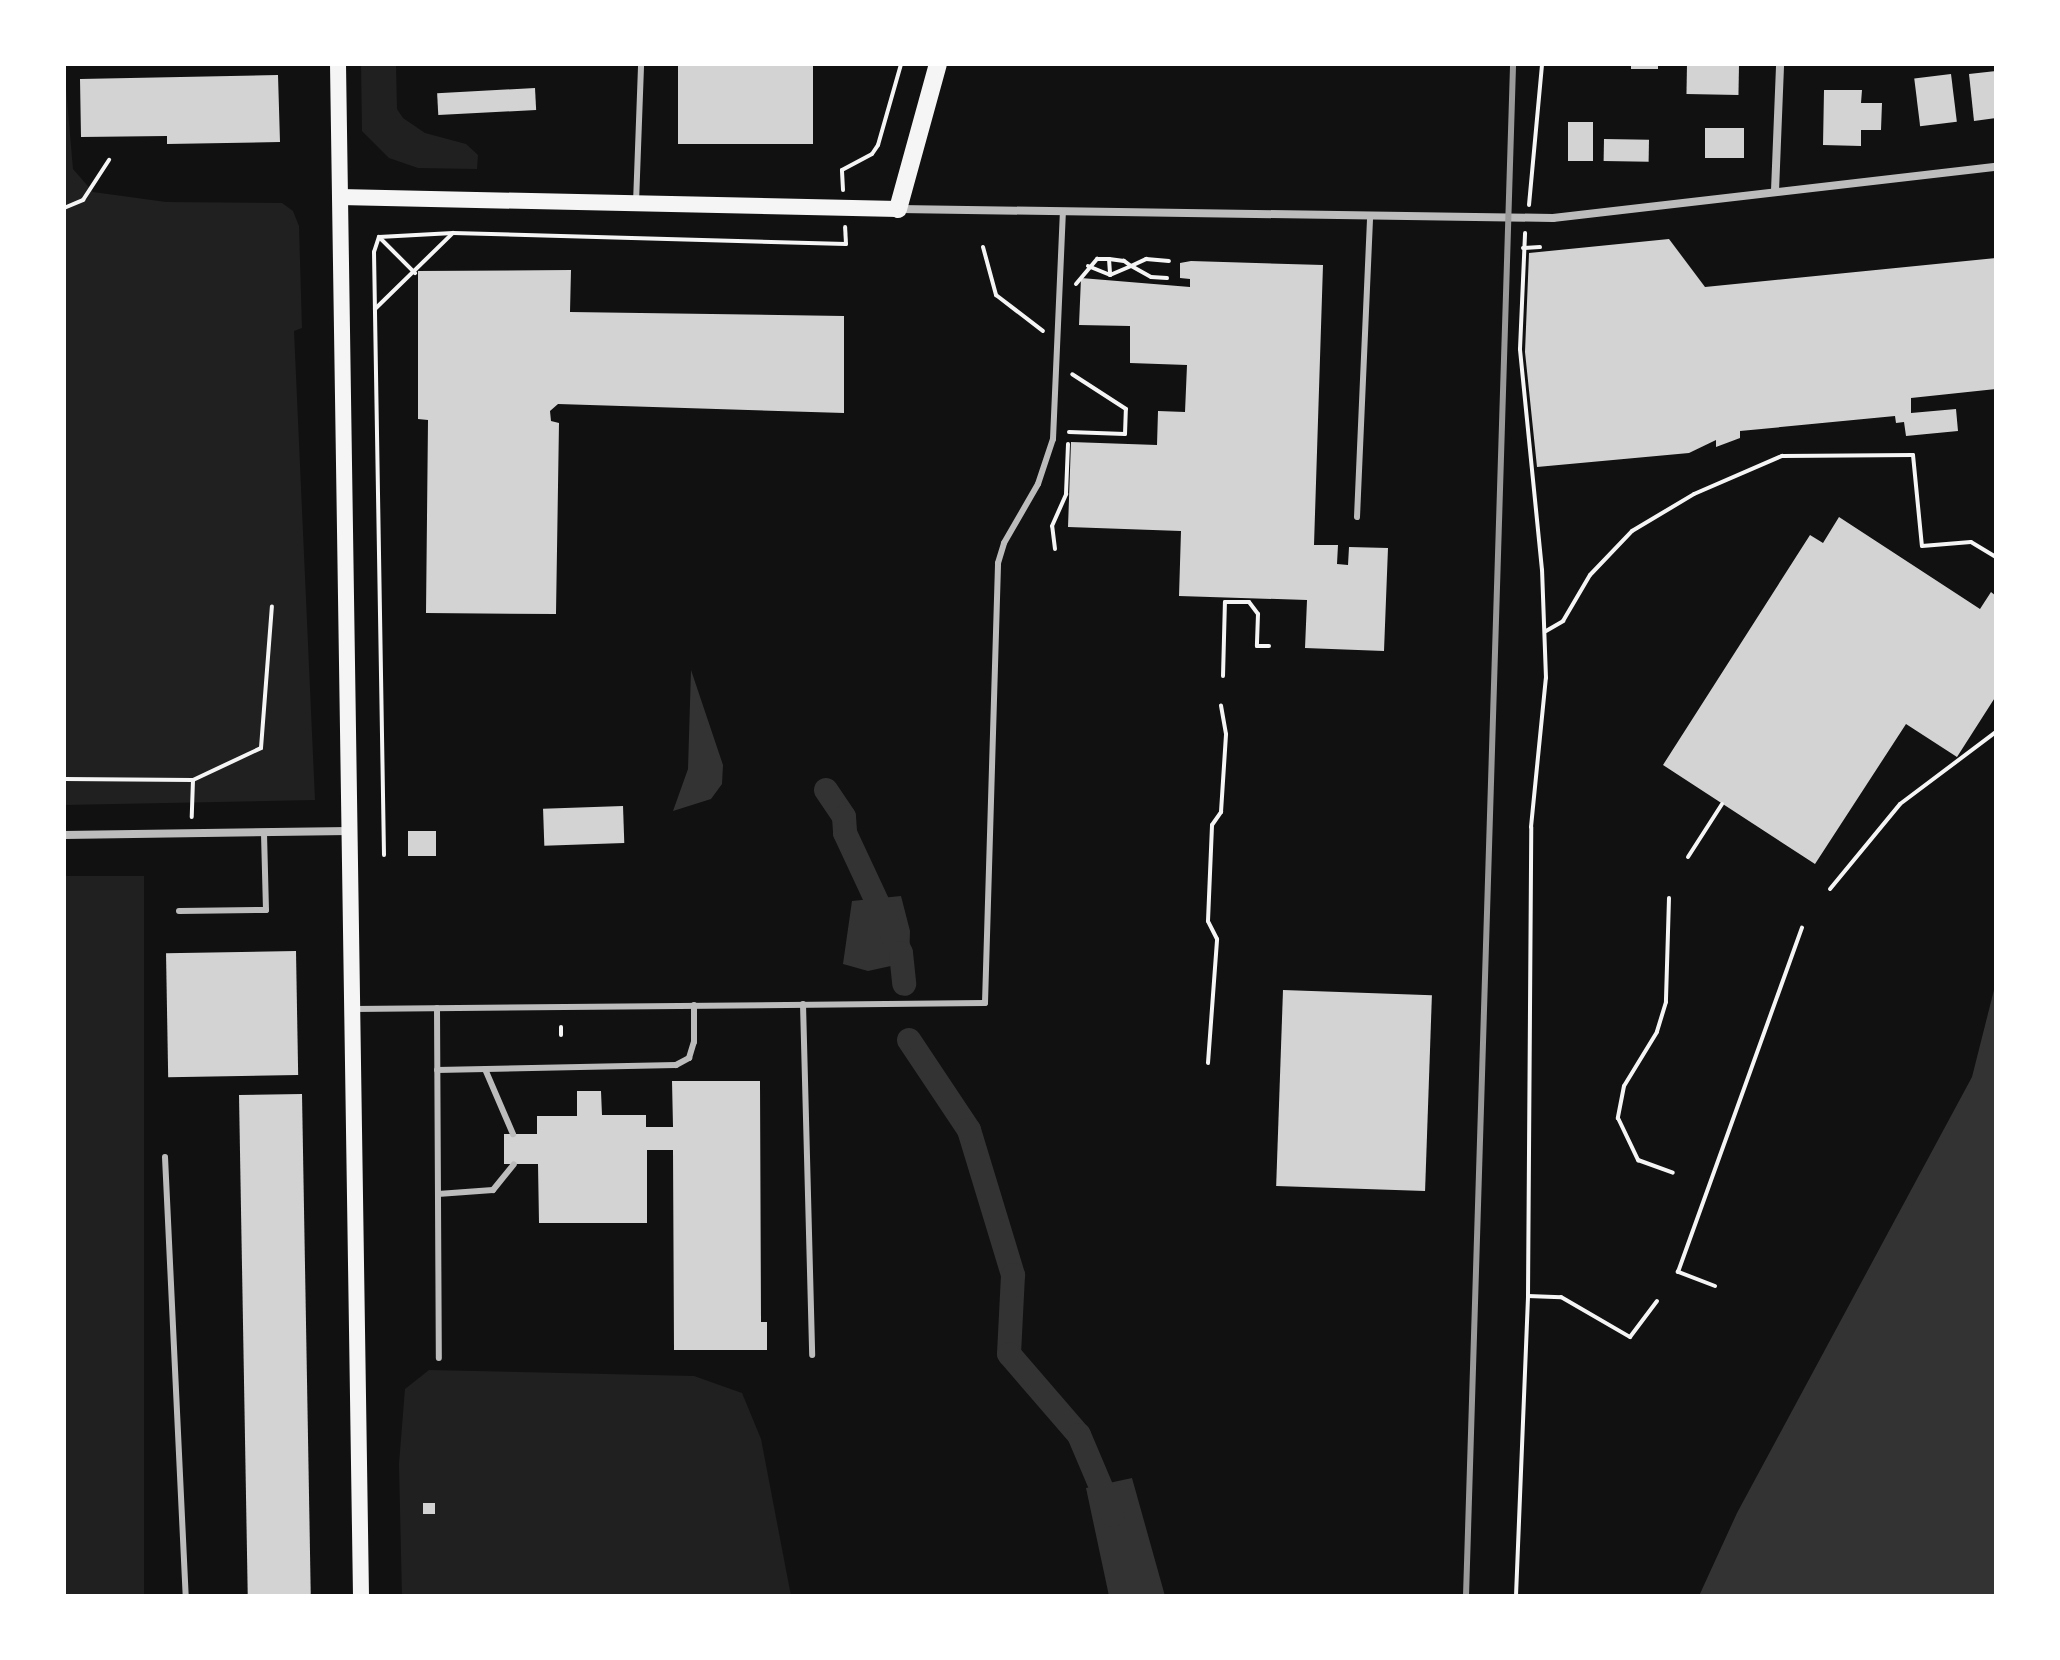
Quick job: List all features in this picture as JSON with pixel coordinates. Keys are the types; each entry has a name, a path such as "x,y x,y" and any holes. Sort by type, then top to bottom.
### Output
{"main road":[{"path":"338,64 361,1596"},
{"path":"340,197 898,209 938,64"}],"street":[{"path":"1775,191 1780,64"},
{"path":"898,209 1553,218 1996,167"},
{"path":"64,835 349,831"}],"lane":[{"path":"636,203 641,64"},
{"path":"354,1009 985,1003 998,563 1050,452 1063,211"},
{"path":"1357,517 1370,217"},
{"path":"179,911 266,910 264,832"},
{"path":"803,1004 812,1355"},
{"path":"437,1070 676,1065 692,1050 694,1005"},
{"path":"437,1008 439,1358"},
{"path":"485,1069 513,1134"},
{"path":"165,1157 186,1596"},
{"path":"438,1194 493,1190 514,1164"}],"path":[{"path":"379,237 453,233 846,244 842,170 878,145 901,64"},
{"path":"1533,166 1542,64"},
{"path":"64,208 83,200 109,160"},
{"path":"375,309 453,233"},
{"path":"379,237 415,273"},
{"path":"379,237 375,309 384,855"},
{"path":"1516,1596 1528,1296 1531,827 1546,678 1546,631 1520,349 1524,246 1540,247"},
{"path":"983,247 996,295 1057,342"},
{"path":"1167,278 1151,277 1131,266 1109,259 1097,259 1088,266 1110,275 1131,266 1146,259 1169,261"},
{"path":"1109,259 1110,275"},
{"path":"1069,432 1125,434 1126,409 1071,373"},
{"path":"1546,631 1563,621 1590,575 1632,531 1745,469 1782,456 1913,455 1922,546 1971,542 1996,557"},
{"path":"1223,676 1225,602 1249,602 1258,614 1257,646 1269,646"},
{"path":"64,779 193,780 261,748 272,606"},
{"path":"1208,1063 1217,939 1208,921 1212,825 1221,812 1226,734 1221,705"},
{"path":"1830,889 1900,804 1996,732"},
{"path":"192,833 193,780"},
{"path":"1688,857 1722,804"},
{"path":"1669,898 1666,1002 1657,1032 1624,1086 1618,1118 1638,1160 1673,1173"},
{"path":"1715,1286 1678,1272 1802,928"},
{"path":"561,1027 561,1035"},
{"path":"1528,1296 1561,1297 1630,1337 1657,1301"}],"shaded area":[{"path":"64,64 73,169 93,192 166,202 282,203 293,211 299,226 302,328 294,331 315,800 64,805"},
{"path":"361,64 396,64 397,109 403,118 425,133 466,144 478,155 477,169 418,168 389,158 362,131"},
{"path":"691,670 723,765 722,784 711,799 673,811 688,769"},
{"path":"64,876 144,876 144,1596 64,1596"},
{"path":"901,896 910,931 909,962 868,971 843,964 852,901"},
{"path":"1996,982 1996,1596 1699,1596 1737,1513 1972,1077"},
{"path":"429,1370 694,1376 742,1393 761,1439 791,1596 402,1596 399,1464 405,1389"},
{"path":"1132,1478 1165,1596 1109,1596 1086,1488"}],"building":[{"path":"678,64 813,64 813,144 678,144"},
{"path":"1631,64 1658,64 1658,69 1631,69"},
{"path":"1687,64 1739,65 1738,95 1686,94"},
{"path":"1996,71 1996,118 1974,121 1969,74"},
{"path":"1951,74 1957,122 1920,126 1914,79"},
{"path":"278,75 280,142 167,144 167,136 81,137 80,79"},
{"path":"535,88 536,110 438,115 437,93"},
{"path":"1824,90 1862,90 1861,103 1882,103 1881,130 1861,130 1861,146 1823,145"},
{"path":"1568,122 1593,122 1593,161 1568,161"},
{"path":"1705,128 1744,128 1744,158 1705,158"},
{"path":"1604,139 1649,140 1649,162 1604,161"},
{"path":"1669,239 1705,287 1996,258 1996,389 1911,398 1911,413 1956,409 1958,431 1906,436 1904,422 1896,423 1895,416 1740,431 1740,438 1716,447 1716,440 1689,453 1537,467 1525,352 1529,253"},
{"path":"1180,263 1323,265 1314,545 1338,545 1337,564 1348,565 1349,547 1388,548 1384,651 1305,648 1307,600 1179,596 1181,531 1068,527 1071,442 1157,445 1158,411 1185,412 1187,365 1130,363 1130,326 1079,325 1081,278 1190,287 1190,279 1180,278"},
{"path":"571,270 570,312 844,316 844,413 558,404 550,411 551,421 559,423 556,614 426,613 428,420 418,419 418,271"},
{"path":"1839,517 1980,609 1991,592 1996,596 1996,696 1957,757 1906,724 1815,864 1663,765 1810,535 1823,543"},
{"path":"623,806 624,843 544,846 543,809"},
{"path":"408,831 436,831 436,856 408,856"},
{"path":"296,951 298,1075 168,1077 166,953"},
{"path":"1283,990 1432,995 1425,1191 1276,1186"},
{"path":"672,1081 760,1081 761,1322 767,1322 767,1350 674,1350 673,1150 647,1150 647,1223 539,1223 538,1164 504,1164 504,1134 537,1134 537,1116 577,1116 577,1091 601,1091 602,1115 646,1115 646,1127 673,1127"},
{"path":"302,1094 311,1596 248,1596 239,1095"},
{"path":"423,1503 435,1503 435,1514 423,1514"}],"waterway":[{"path":"826,790 844,817 845,833 901,953 904,984"},
{"path":"909,1040 969,1130 1013,1275 1009,1354 1079,1435 1113,1515"}],"railway":[{"path":"1466,1596 1513,64"}]}
